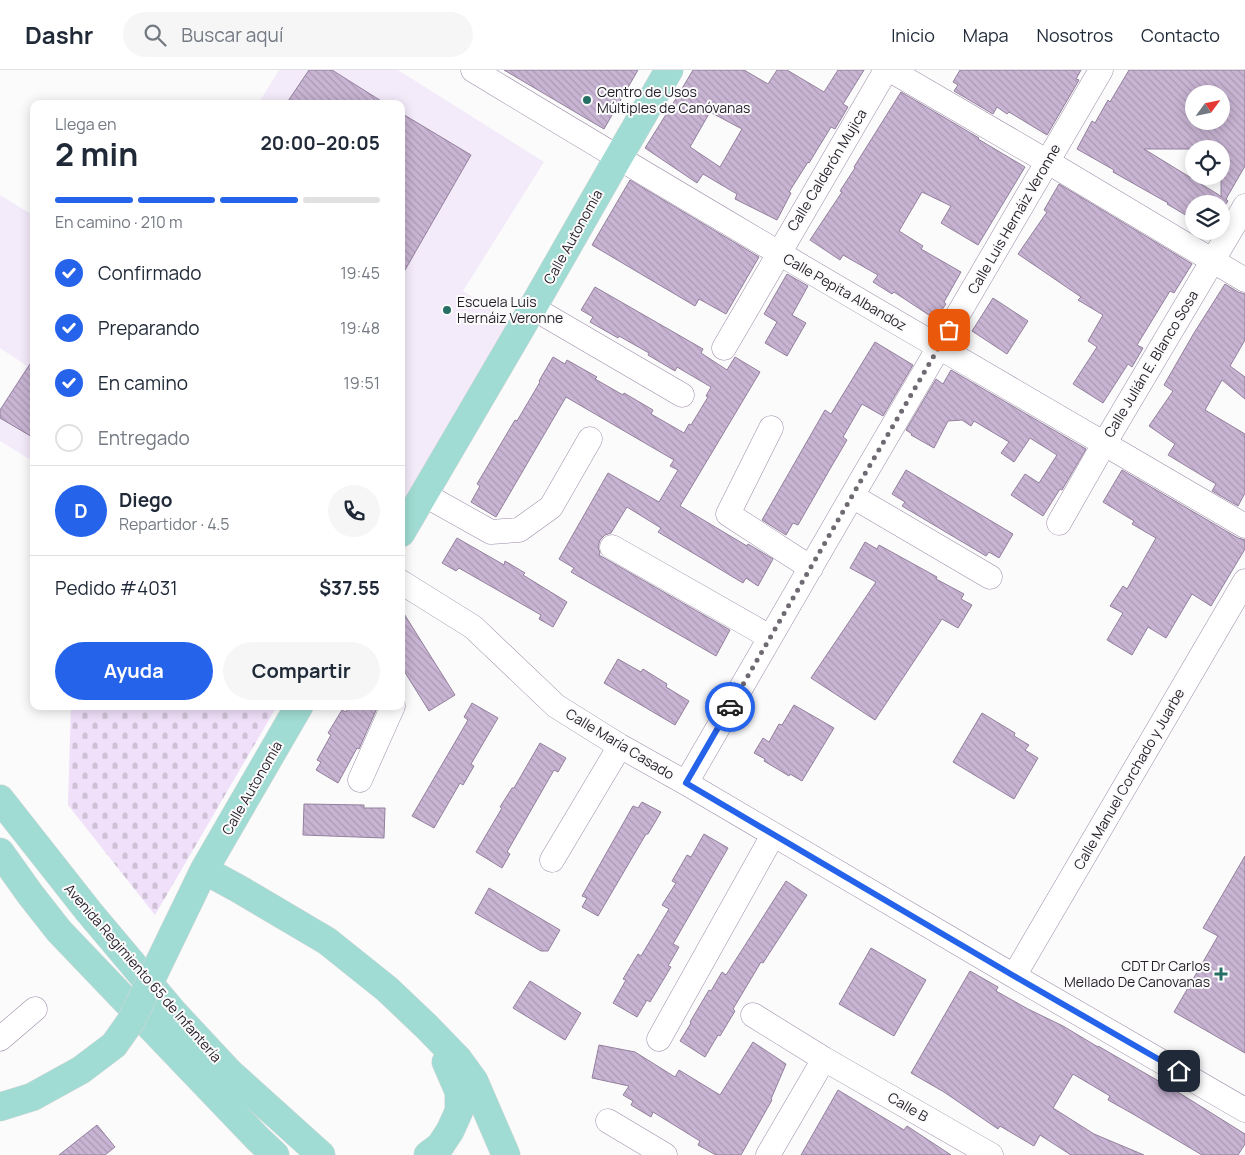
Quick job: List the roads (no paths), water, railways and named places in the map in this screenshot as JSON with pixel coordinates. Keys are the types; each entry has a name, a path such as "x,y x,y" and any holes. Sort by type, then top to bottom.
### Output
{"main road":[{"name":"Calle Autonomía","path":"405,525 533,308 669,70"},
{"name":"Calle Autonomía","path":"0,1107 32,1097 81,1070 114,1044 131,1021 204,870 297,710"},
{"name":"Avenida Regimiento 65 de Infantería","path":"0,799 89,912 174,1013 229,1072 324,1153"},
{"name":"Avenida Regimiento 65 de Infantería","path":"0,852 30,894 60,931 258,1140 276,1155"},
{"path":"204,870 327,941 387,989 458,1059 474,1081 506,1155"},
{"path":"0,875 30,894"},
{"path":"427,1027 451,1071 459,1092 459,1112 450,1131 440,1146 428,1155"}],"street":[{"name":"Calle Pepita Albandoz","path":"473,70 778,253 1245,526"},
{"name":"Calle Calderón Mujica","path":"724,348 886,70"},
{"path":"890,70 1245,280"},
{"name":"Calle Luis Hernáiz Veronne","path":"686,783 1101,70"},
{"name":"Calle Julián E. Blanco Sosa","path":"1059,523 1245,206"},
{"path":"533,308 682,396"},
{"path":"772,428 728,514 811,568"},
{"path":"423,494 491,532 519,530 551,507 590,439"},
{"path":"852,496 990,577"},
{"path":"612,547 770,637"},
{"name":"Calle Manuel Corchado y Juarbe","path":"1014,976 1245,581"},
{"name":"Calle María Casado","path":"405,584 473,627 556,706 620,746 1245,1110"},
{"path":"360,780 391,710"},
{"path":"552,860 620,746"},
{"path":"659,1040 773,835"},
{"path":"0,1039 35,1009"},
{"name":"Calle B","path":"753,1015 824,1059 991,1155"},
{"path":"768,1155 824,1059"},
{"path":"608,1121 665,1155"}],"place":[{"name":"Centro de Usos Múltiples de Canóvanas","path":"587,100"},
{"name":"Escuela Luis Hernáiz Veronne","path":"447,310"},
{"name":"CDT Dr Carlos Mellado De Canovanas","path":"1221,974"}]}
